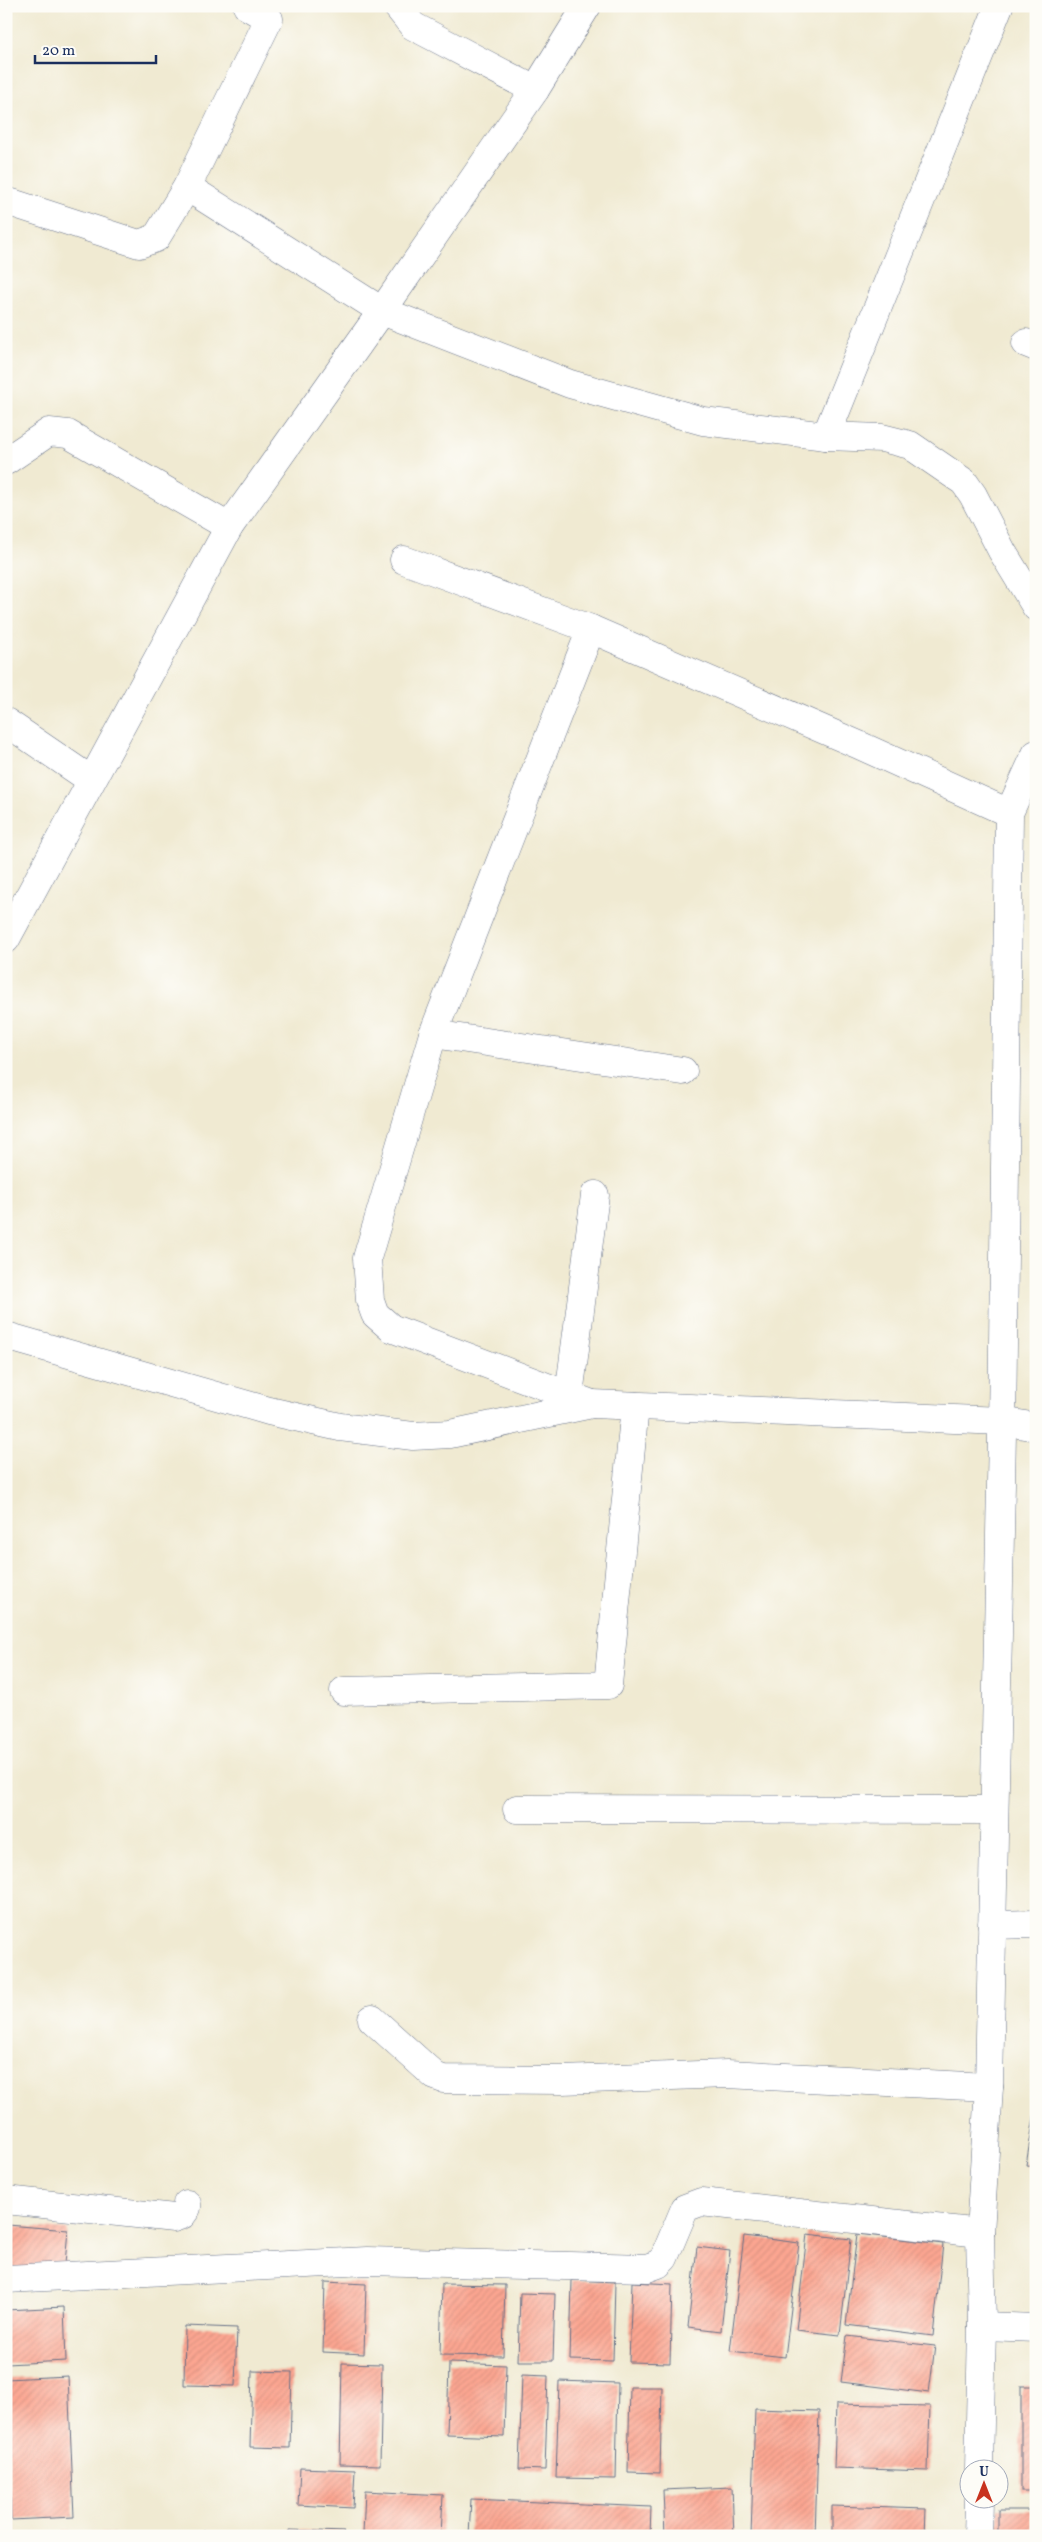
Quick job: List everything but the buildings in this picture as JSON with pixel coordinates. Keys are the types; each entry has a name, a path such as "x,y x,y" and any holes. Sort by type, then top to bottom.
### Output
{"street":[{"path":"6,201 139,244 156,238 187,187 269,19 247,6"},
{"path":"397,6 413,26 535,90"},
{"path":"6,939 90,780 229,527 535,90 587,6"},
{"path":"826,436 999,6"},
{"path":"187,187 382,311 570,384 703,421 826,436 897,440 910,445 964,482 973,495 1002,551 1036,607"},
{"path":"6,461 49,432 68,434 229,527"},
{"path":"404,560 591,629 859,745 1009,814"},
{"path":"591,629 433,1034 367,1258 367,1283 376,1314 391,1328 581,1400 635,1406 1002,1421 1036,1427"},
{"path":"6,722 90,780"},
{"path":"979,2460 982,2326 980,2233 989,2087 1002,1421 1009,814 1036,754"},
{"path":"433,1034 684,1071"},
{"path":"581,1400 595,1194"},
{"path":"6,1336 268,1411 340,1428 413,1436 450,1434 581,1400"},
{"path":"344,1691 608,1685 635,1406"},
{"path":"517,1809 994,1810"},
{"path":"992,1925 1036,1924"},
{"path":"372,2019 435,2076 443,2079 562,2080 727,2074 989,2087"},
{"path":"6,2200 174,2218 182,2215 187,2208 187,2204"},
{"path":"6,2279 367,2261 647,2268 658,2264 664,2258 686,2208 701,2202 980,2233"},
{"path":"982,2326 1036,2328"},
{"path":"978,2536 979,2510"}]}
